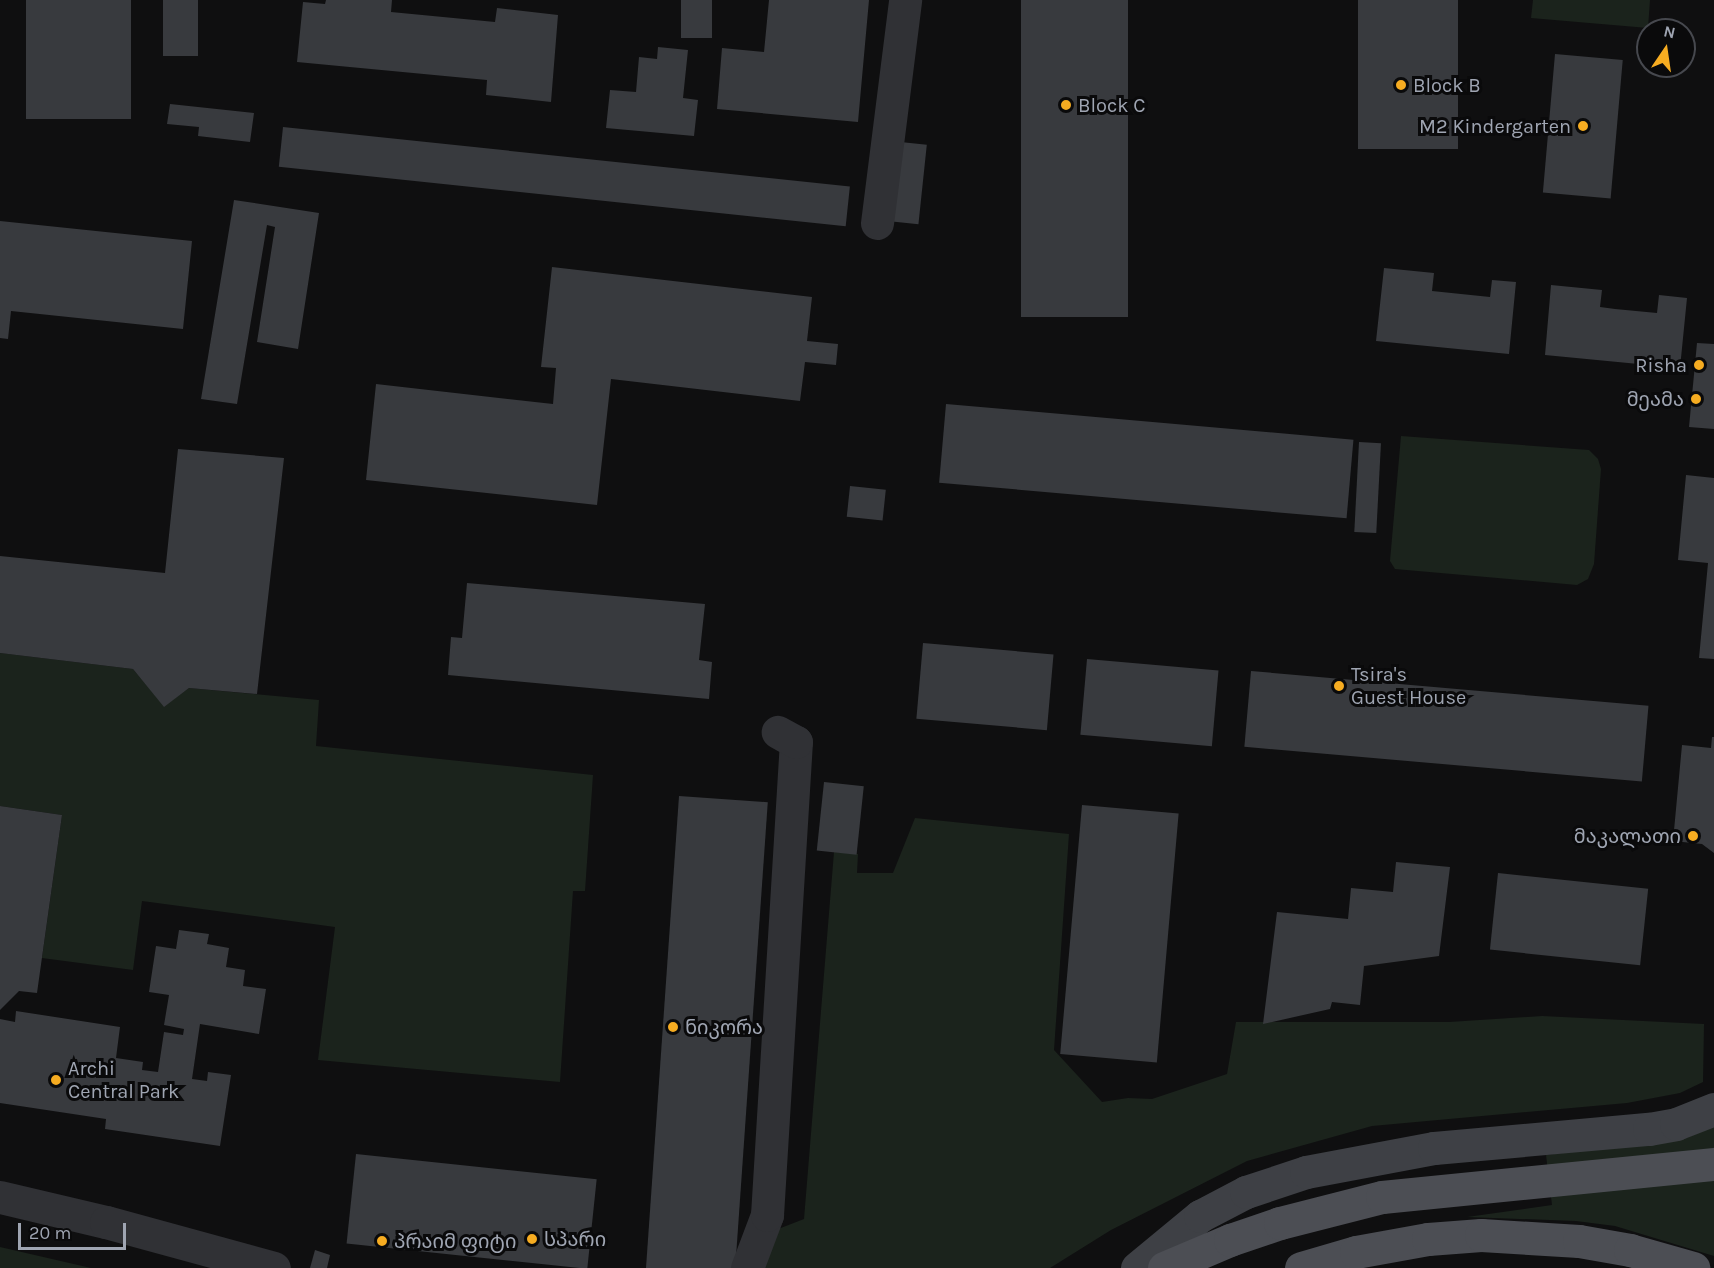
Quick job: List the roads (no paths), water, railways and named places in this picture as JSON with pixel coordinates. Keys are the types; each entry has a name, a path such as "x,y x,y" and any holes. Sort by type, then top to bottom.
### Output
{"main road":[{"path":"1137,1268 1200,1216 1246,1192 1306,1172 1434,1148 1649,1129 1676,1124 1714,1108"},
{"path":"1164,1268 1230,1240 1331,1209 1417,1192 1714,1164"},
{"path":"1301,1268 1356,1252 1428,1239 1481,1235 1579,1241 1630,1250 1693,1268"}],"street":[{"path":"877,223 905,0"},
{"path":"747,1268 767,1215 796,742 778,732"},
{"path":"0,1197 106,1222 274,1268"}],"place":[{"name":"Block B","path":"1401,85"},
{"name":"Block C","path":"1066,105"},
{"name":"M2 Kindergarten","path":"1583,126"},
{"name":"Risha","path":"1699,365"},
{"name":"მეამა","path":"1696,399"},
{"name":"Tsira's Guest House","path":"1339,686"},
{"name":"მაკალათი","path":"1693,836"},
{"name":"ნიკორა","path":"673,1027"},
{"name":"Archi Central Park","path":"56,1080"},
{"name":"სპარი","path":"532,1239"},
{"name":"პრაიმ ფიტი","path":"382,1241"}]}
